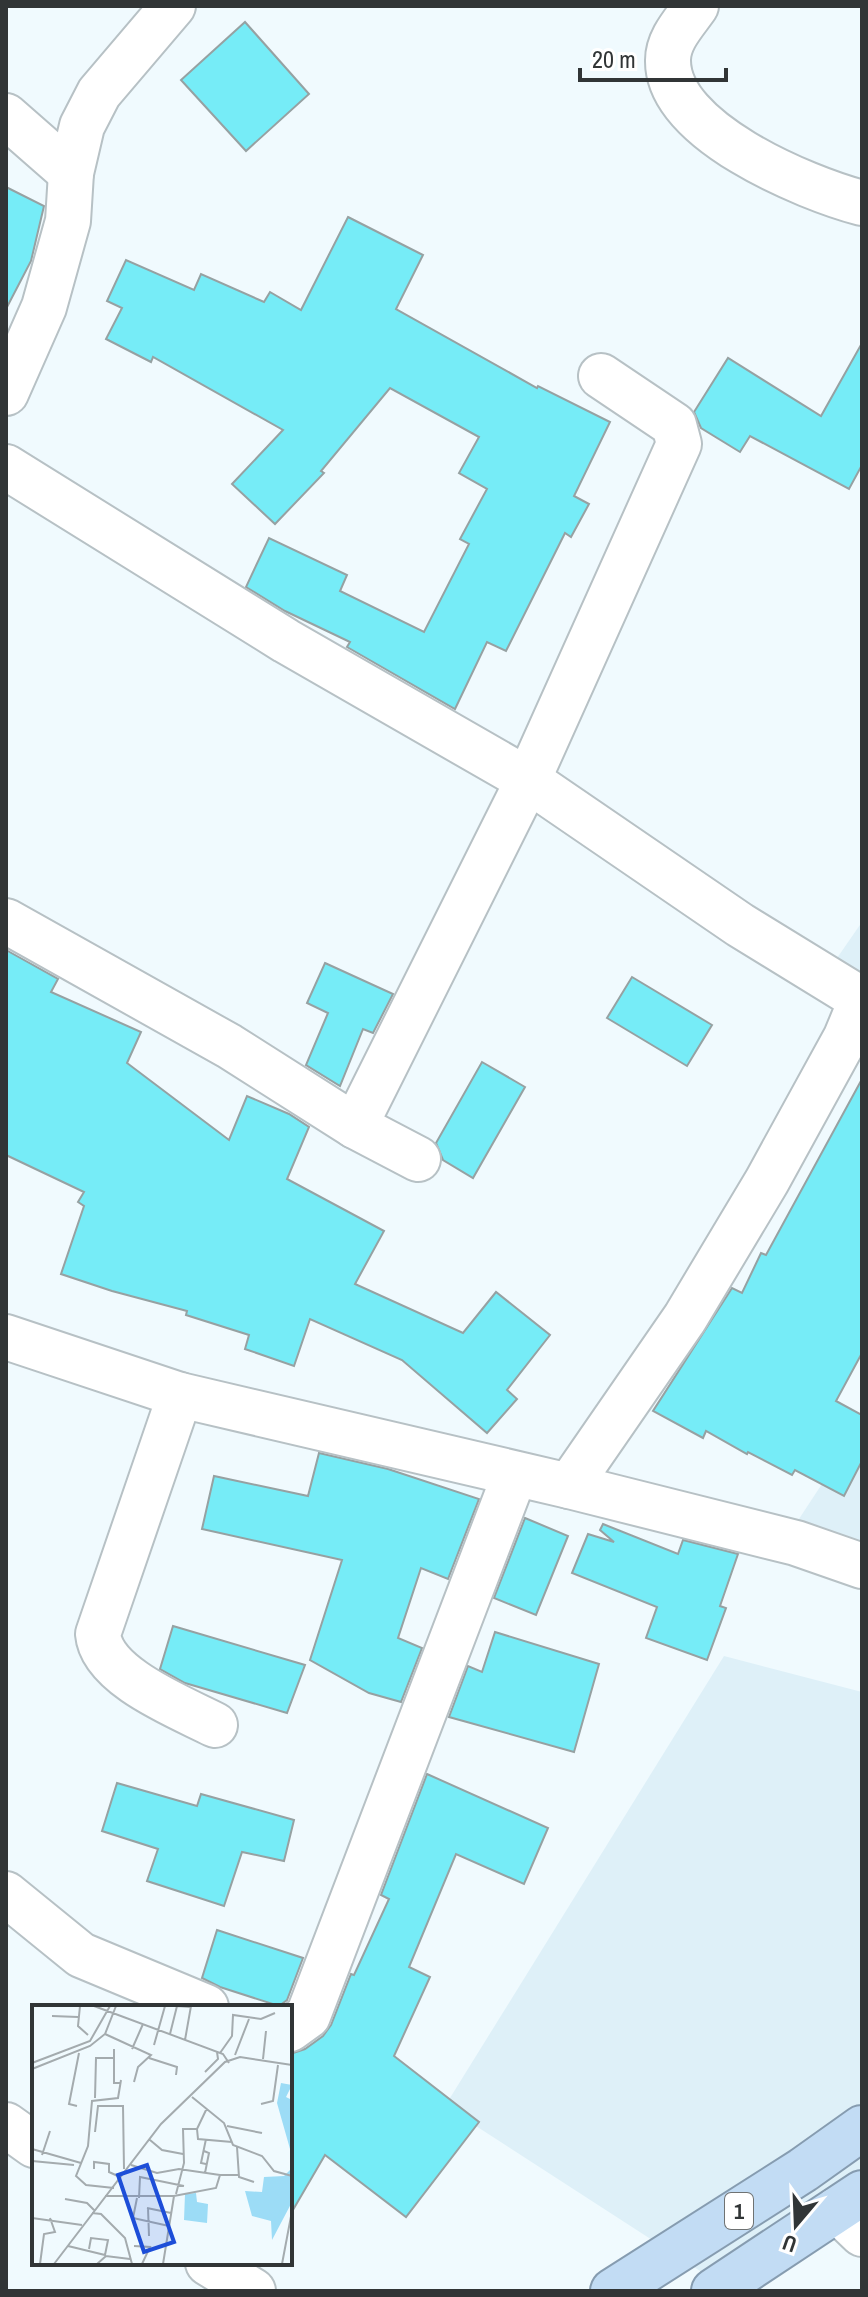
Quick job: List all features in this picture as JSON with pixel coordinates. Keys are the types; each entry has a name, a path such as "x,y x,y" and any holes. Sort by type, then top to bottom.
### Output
{"highway":[{"name":"1","path":"613,2291 803,2170 862,2128"},
{"path":"803,2170 854,2212"},
{"name":"1","path":"714,2291 854,2212"}],"street":[{"path":"6,393 15,343 44,307 68,221 71,173 82,126 99,93 173,6"},
{"path":"696,6 675,35 668,56 669,75 676,91 706,126 769,169 862,203"},
{"path":"6,116 71,173"},
{"path":"355,1126 528,780 679,444 674,425 601,376"},
{"path":"6,467 286,641 528,780 740,925 861,1002 846,1037 767,1181 685,1318 569,1486"},
{"path":"6,921 229,1046 355,1126 418,1159"},
{"path":"6,1337 180,1395 569,1486 796,1543 862,1566"},
{"path":"180,1395 98,1634 99,1646 106,1657 138,1684 215,1725"},
{"path":"292,2028 308,2016 515,1474"},
{"path":"6,1894 81,1955 201,2005"},
{"path":"6,2125 32,2144"},
{"path":"211,2265 253,2291"}],"shaded area":[{"path":"862,922 862,979 835,961"},
{"path":"862,1423 862,1548 797,1522"},
{"path":"724,1656 862,1692 862,2212 731,2291 445,2106"}],"building":[{"path":"245,22 309,94 246,151 181,80"},
{"path":"6,187 44,206 31,261 6,309"},
{"path":"348,217 423,255 396,309 537,388 610,422 574,496 589,504 571,537 565,533 506,651 487,642 455,709 347,647 350,642 285,611 246,587 269,538 347,575 340,591 424,632 469,544 460,539 487,489 459,473 479,437 390,388 321,471 324,473 275,524 232,484 283,430 153,357 151,362 106,339 122,308 107,301 126,260 194,290 201,274 264,302 270,292 301,310"},
{"path":"862,343 862,465 849,489 750,436 740,452 701,428 694,412 728,358 821,416"},
{"path":"6,950 58,979 51,992 141,1032 127,1063 229,1140 247,1096 289,1114 309,1127 287,1179 384,1231 355,1284 463,1333 496,1292 550,1335 507,1390 517,1399 487,1433 402,1360 310,1319 294,1366 245,1349 249,1335 186,1315 187,1311 61,1274 84,1206 78,1202 84,1192 6,1155"},
{"path":"325,963 393,994 373,1033 363,1029 340,1086 306,1065 328,1013 307,1003"},
{"path":"632,977 712,1025 687,1066 607,1018"},
{"path":"482,1062 525,1087 473,1178 443,1160 436,1143"},
{"path":"862,1079 862,1353 836,1401 862,1415 862,1461 844,1496 795,1470 792,1475 747,1454 706,1431 703,1438 653,1411 732,1288 742,1293 761,1253 766,1255"},
{"path":"319,1453 388,1469 479,1499 448,1579 421,1568 398,1638 422,1648 401,1702 369,1693 310,1660 342,1560 202,1529 214,1476 308,1496"},
{"path":"525,1518 568,1536 536,1615 494,1598"},
{"path":"603,1524 678,1554 683,1540 738,1554 720,1606 726,1608 707,1660 646,1638 657,1607 572,1573 588,1534 614,1542 600,1530"},
{"path":"173,1626 305,1665 287,1713 185,1683 160,1669"},
{"path":"495,1632 599,1664 574,1752 449,1717 468,1666 482,1672"},
{"path":"427,1774 548,1828 524,1884 456,1854 409,1967 430,1977 394,2056 479,2122 406,2217 325,2155 292,2212 292,2053 305,2049 323,2036 331,2025 351,1974 354,1975 389,1899 381,1895"},
{"path":"117,1783 197,1806 201,1794 294,1820 284,1861 242,1852 224,1906 147,1881 158,1849 102,1831"},
{"path":"217,1930 303,1958 287,2000 280,2005 220,1987 202,1978"}]}
